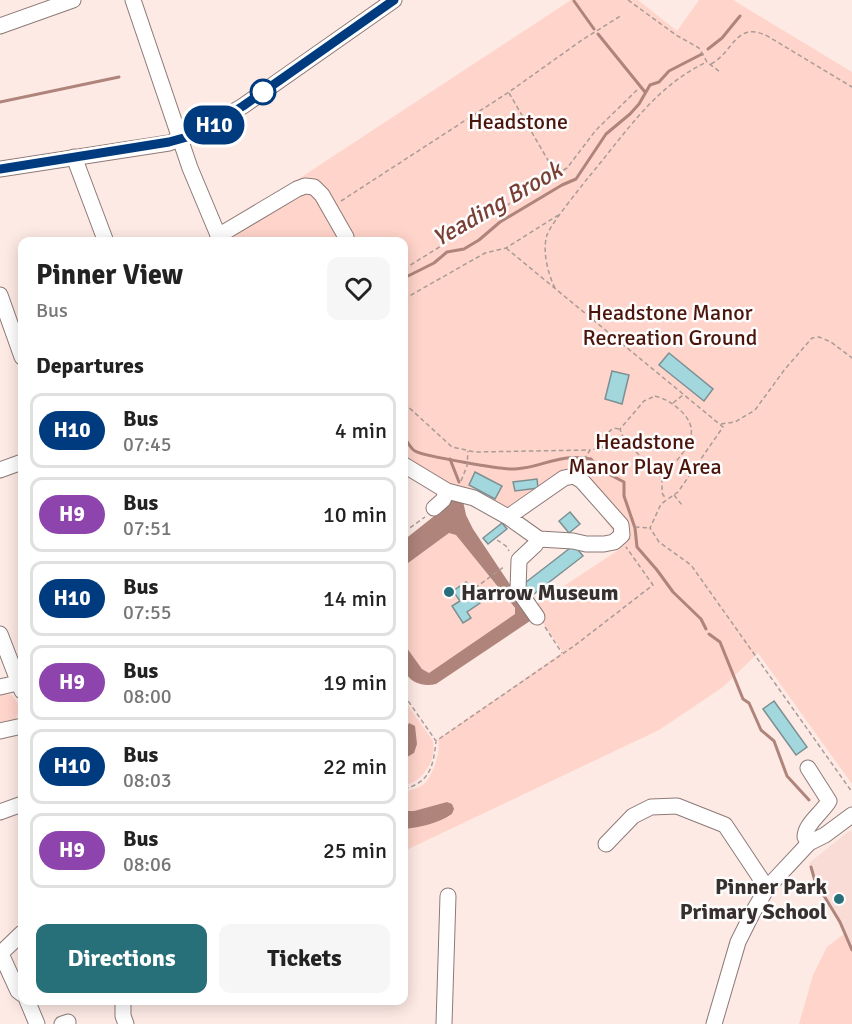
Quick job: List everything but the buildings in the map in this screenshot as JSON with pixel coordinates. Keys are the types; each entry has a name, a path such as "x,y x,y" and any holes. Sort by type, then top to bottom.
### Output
{"street":[{"path":"0,26 73,0"},
{"path":"133,0 190,168 218,237"},
{"path":"0,169 181,139 198,134 394,0"},
{"path":"74,157 104,237"},
{"path":"222,237 305,186 314,187 322,195 346,237"},
{"path":"0,295 18,346"},
{"path":"0,471 18,464"},
{"path":"408,467 451,492 474,498 508,517 539,539 604,544 614,542 627,531 582,481 574,476 564,478 508,517"},
{"path":"434,508 451,492"},
{"path":"537,617 518,590 519,560 539,539"},
{"path":"0,634 18,678"},
{"path":"0,687 18,685"},
{"path":"0,730 18,727"},
{"path":"808,768 829,801 824,811 806,829 805,837 809,843"},
{"path":"0,812 18,805"},
{"path":"606,844 633,816 651,807 677,806 725,825 767,888"},
{"path":"714,1024 738,942 767,888 809,843 825,835 828,824 839,817 851,816"},
{"path":"444,1024 448,896"},
{"path":"18,936 2,949 18,991"},
{"path":"29,1005 37,1024"},
{"path":"123,1005 126,1024"}],"path":[{"path":"628,0 700,51 707,62 720,72"},
{"path":"330,208 509,92 582,40 622,15"},
{"path":"711,64 720,58 740,36 752,31 768,36 852,87"},
{"path":"555,289 547,269 547,235 573,196 644,110 690,70 707,62"},
{"path":"408,266 567,168 596,130 638,90"},
{"path":"509,92 556,174"},
{"path":"408,296 485,253 506,248 561,214"},
{"path":"506,248 723,427 678,492 661,504 650,528"},
{"path":"721,424 735,422 755,410 785,369 813,338 825,339 852,358"},
{"path":"673,403 684,395"},
{"path":"620,429 644,401 656,396 673,403 689,418 692,426 691,438 662,478 662,493 666,499"},
{"path":"408,407 452,447 475,452 589,451 624,440"},
{"path":"612,445 607,441 608,432 614,428 620,429"},
{"path":"620,429 624,440 662,478"},
{"path":"451,492 462,480 468,460 468,450"},
{"path":"581,464 589,451"},
{"path":"673,495 682,505"},
{"path":"408,529 434,508"},
{"path":"408,787 423,780 429,773 436,741 563,654 653,585 626,548 627,531 641,527 650,528"},
{"path":"650,528 659,542 691,565 852,792"},
{"path":"496,540 506,546 519,560"},
{"path":"475,588 500,569"},
{"path":"537,617 563,654"},
{"path":"408,701 436,741"}],"shaded area":[{"path":"451,499 463,501 466,515 473,529 533,619 436,684 426,685 413,681 408,677 408,650 422,669 429,673 515,614 515,608 456,535 449,533 408,563 408,537"},
{"path":"409,723 415,726 417,744 414,753 408,757"},
{"path":"447,802 452,804 454,809 452,814 441,820 408,828 408,811"},
{"name":"Pinner Park Primary School","path":"852,831 852,950 809,863"}],"green space":[{"name":"Headstone Manor Recreation Ground","path":"571,0 638,0 677,31 699,0 733,0 852,72 852,784 758,653 723,687 659,730 408,849 408,828 429,824 453,814 453,806 447,802 408,811 408,791 421,786 432,773 438,755 438,739 563,652 538,616 535,605 620,549 614,542 612,530 576,481 507,509 455,486 408,459 408,237 228,237 224,228"},
{"path":"449,533 456,535 515,609 515,614 429,673 422,669 408,650 408,563"},
{"path":"0,694 12,695 18,703 16,719 0,722"},
{"path":"408,706 433,741 434,748 431,762 423,775 408,784 408,757 414,753 408,734"},
{"path":"844,934 852,950 852,1024 799,1024 813,975 827,947"}],"waterway":[{"path":"574,1 594,29"},
{"name":"Yeading Brook","path":"708,49 722,38 740,16"},
{"path":"598,34 645,92"},
{"name":"Yeading Brook","path":"408,276 434,263 447,252 464,249 479,240 500,222 576,179 606,134 639,104 650,85 659,82 669,71 702,54"},
{"path":"0,102 119,77"},
{"name":"Yeading Brook","path":"408,443 414,450 421,453 515,469 560,459 591,459 599,469 624,482 624,496 635,528 637,547 673,592 701,619 706,629"},
{"name":"Yeading Brook","path":"450,459 459,482"},
{"name":"Yeading Brook","path":"709,634 720,642 743,699 749,703 761,730 774,741 787,776 809,800"},
{"name":"Yeading Brook","path":"811,867 815,881 840,922 852,950"}],"bus line":[{"name":"H10","path":"0,169 169,142 198,134 243,106 394,0"}],"place":[{"name":"Harrow Museum","path":"449,592"},
{"name":"Pinner Park Primary School","path":"839,899"}],"park label":[{"name":"Headstone","path":"518,121"},
{"name":"Headstone Manor Play Area","path":"645,454"}]}
